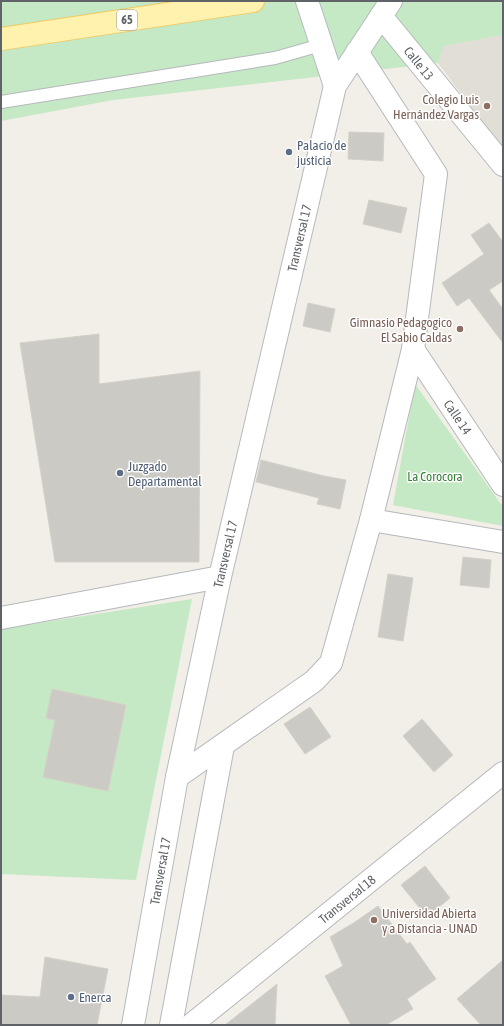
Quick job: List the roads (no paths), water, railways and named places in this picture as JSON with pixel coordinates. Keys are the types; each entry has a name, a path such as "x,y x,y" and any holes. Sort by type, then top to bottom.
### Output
{"main road":[{"name":"65","path":"1,38 253,1"}],"street":[{"path":"307,1 335,86"},
{"path":"335,86 386,8"},
{"name":"Calle 13","path":"386,8 503,165"},
{"path":"177,777 314,681 331,663 370,520 413,349 436,174 357,52"},
{"name":"Transversal 17","path":"133,1025 177,777 220,577 335,86"},
{"name":"Calle 14","path":"413,349 503,485"},
{"path":"370,520 503,542"},
{"path":"1,618 220,577"},
{"path":"171,1025 223,746"},
{"name":"Transversal 18","path":"191,1025 500,781"}],"lane":[{"path":"1,102 275,58 321,45"}],"place":[{"name":"Colegio Luis Hernández Vargas","path":"487,106"},
{"name":"Palacio de justicia","path":"289,152"},
{"name":"Gimnasio Pedagogico El Sabio Caldas","path":"460,329"},
{"name":"Juzgado Departamental","path":"120,473"},
{"name":"Universidad Abierta y a Distancia - UNAD","path":"374,920"},
{"name":"Enerca","path":"71,997"}],"park label":[{"name":"La Corocora","path":"435,476"}]}
